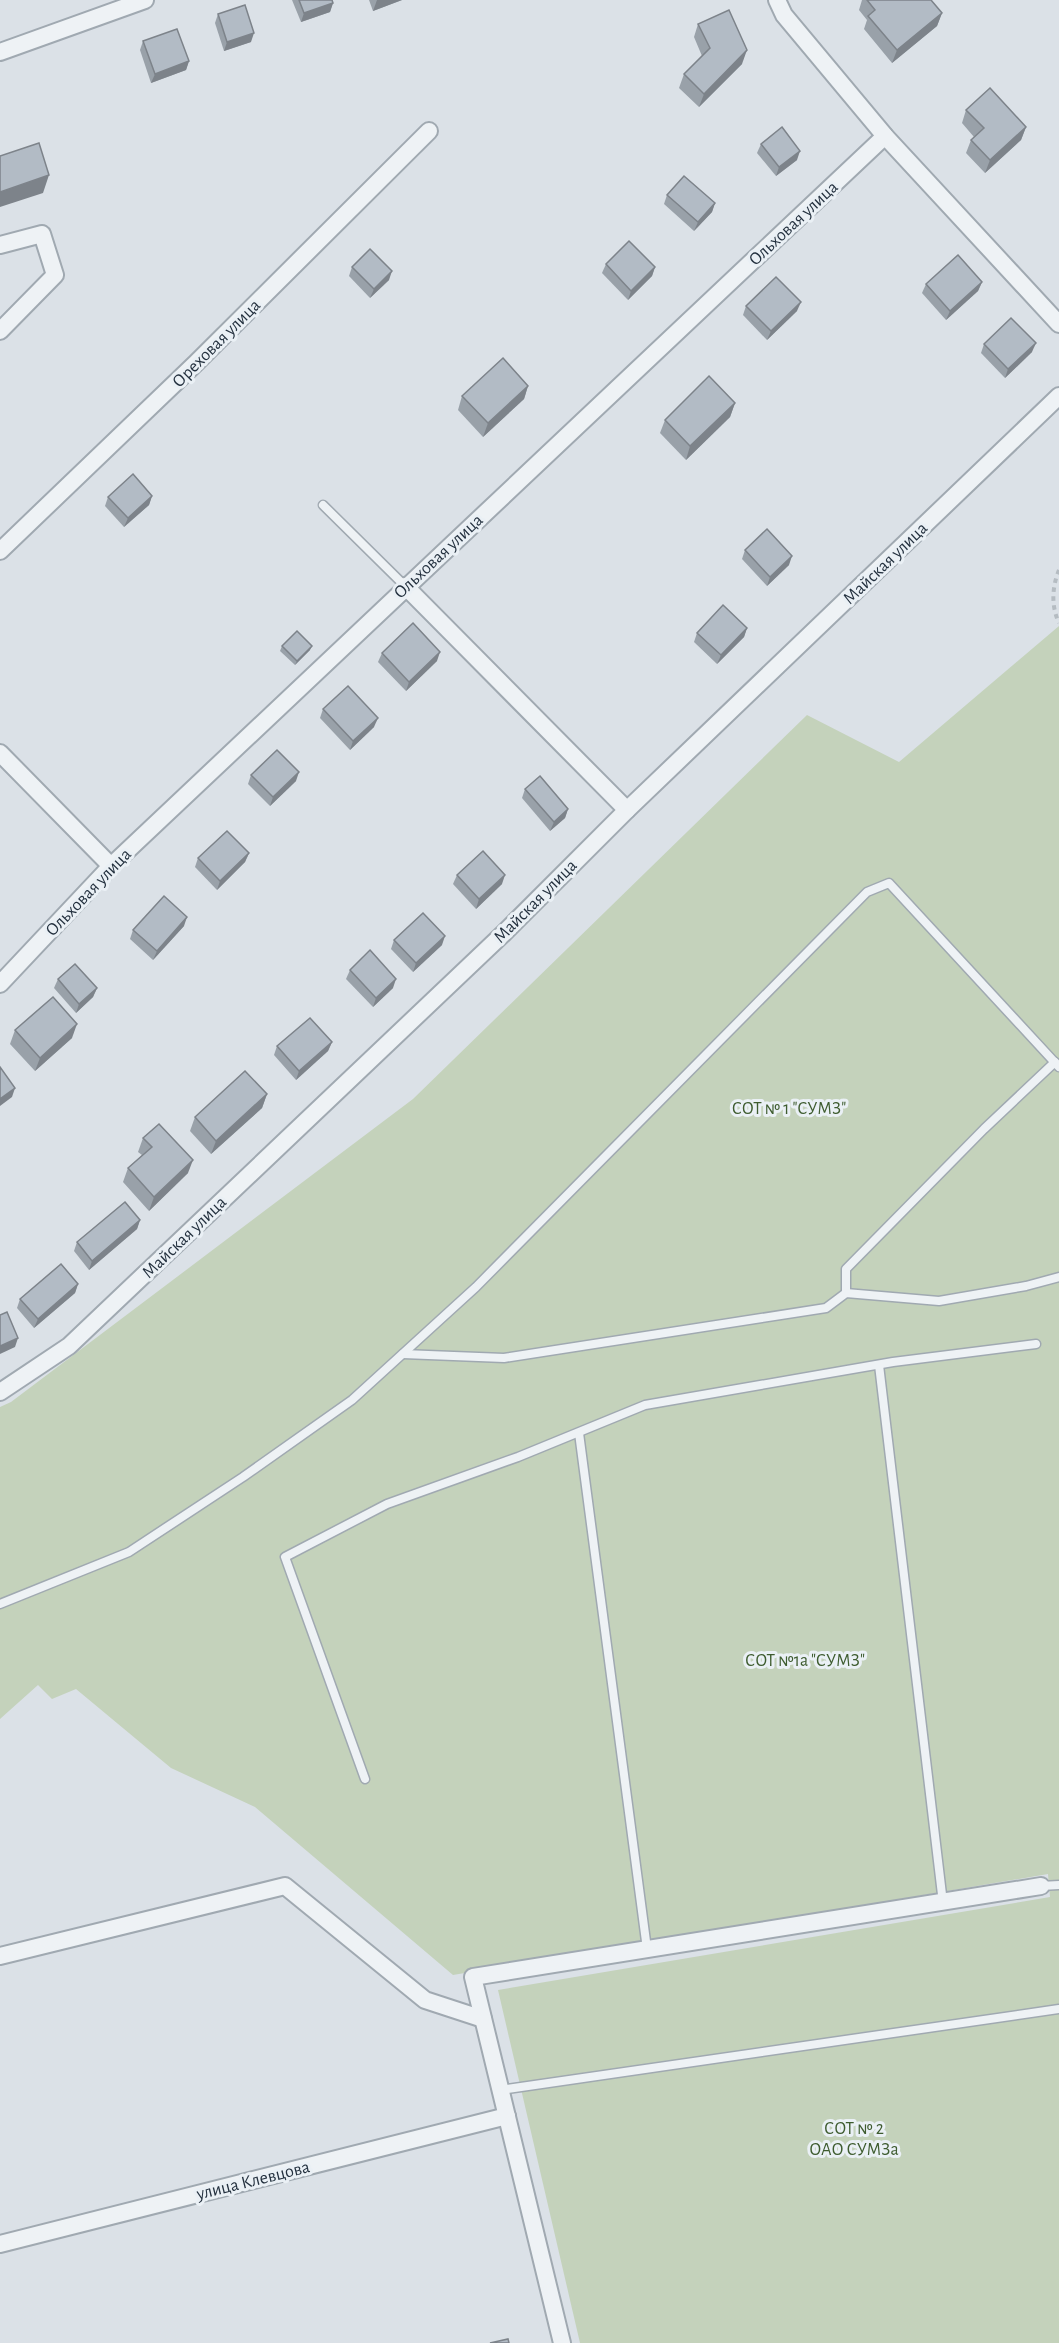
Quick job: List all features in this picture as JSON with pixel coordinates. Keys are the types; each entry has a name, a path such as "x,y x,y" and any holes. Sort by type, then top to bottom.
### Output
{"street":[{"path":"0,52 145,0"},
{"path":"777,0 784,15 885,136 1059,324"},
{"name":"Ореховая улица","path":"0,551 196,363 429,131"},
{"name":"Ольховая улица","path":"0,984 111,866 405,586 885,136"},
{"path":"0,244 42,234 55,274 0,331"},
{"name":"Майская улица","path":"0,1392 69,1347 504,933 627,810 1059,396"},
{"path":"405,586 627,810"},
{"path":"0,753 111,866"},
{"path":"0,1956 285,1886 425,2000 483,2019"},
{"path":"562,2343 473,1977 1041,1886"},
{"name":"улица Клевцова","path":"0,2244 507,2116"}],"lane":[{"path":"323,505 405,586"},
{"path":"0,1604 129,1552 243,1477 352,1400 476,1287 867,892 889,883 1057,1064 984,1129 846,1269 846,1293"},
{"path":"403,1354 504,1358 826,1308 846,1293 939,1301 1026,1286 1059,1277"},
{"path":"365,1779 285,1557 387,1504 645,1405 879,1365 1036,1344"},
{"path":"879,1365 943,1902"},
{"path":"579,1432 647,1949"},
{"path":"1041,1886 1059,1885"},
{"path":"500,2090 1059,2009"}],"path":[{"path":"1059,570 1053,584 1056,616 1059,623"}],"green space":[{"path":"1059,626 1059,2343 580,2343 498,1990 1050,1897 1048,1874 453,1975 255,1807 171,1768 76,1689 52,1699 38,1685 0,1719 0,1407 11,1402 413,1099 807,715 899,762"}],"building":[{"path":"299,0 332,0 333,3 304,13"},
{"path":"867,0 931,0 942,13 897,50 868,16 875,10"},
{"path":"245,5 254,33 227,42 218,14"},
{"path":"729,10 747,50 704,94 684,74 710,48 698,24"},
{"path":"177,29 189,61 155,74 143,41"},
{"path":"990,88 1026,127 990,160 971,140 984,128 966,110"},
{"path":"782,127 800,151 779,167 761,144"},
{"path":"39,143 49,175 0,192 0,156"},
{"path":"684,176 715,203 698,222 667,195"},
{"path":"629,241 655,267 631,291 606,264"},
{"path":"370,249 392,271 374,289 352,267"},
{"path":"958,255 982,282 950,311 926,284"},
{"path":"776,277 801,302 771,331 746,306"},
{"path":"1011,318 1036,343 1008,369 984,344"},
{"path":"503,358 528,386 488,423 462,396"},
{"path":"709,376 735,403 690,446 665,420"},
{"path":"133,474 152,496 128,518 108,497"},
{"path":"767,529 792,556 770,577 745,550"},
{"path":"723,605 747,628 721,655 697,633"},
{"path":"413,623 440,652 409,682 382,653"},
{"path":"297,631 312,646 297,661 282,646"},
{"path":"348,686 378,718 353,741 323,709"},
{"path":"277,750 299,772 273,797 251,775"},
{"path":"540,776 568,809 554,822 525,789"},
{"path":"227,831 249,853 220,881 198,858"},
{"path":"483,851 505,875 479,899 457,875"},
{"path":"164,896 187,917 157,951 133,930"},
{"path":"423,913 445,936 416,963 394,940"},
{"path":"370,950 396,979 376,998 350,970"},
{"path":"75,964 97,988 79,1004 58,979"},
{"path":"53,997 77,1024 40,1058 15,1030"},
{"path":"310,1018 332,1042 299,1071 277,1046"},
{"path":"0,1067 15,1088 0,1099"},
{"path":"245,1071 267,1094 216,1141 195,1117"},
{"path":"159,1124 193,1160 154,1197 128,1168 152,1147 143,1138"},
{"path":"125,1202 140,1220 92,1261 77,1242"},
{"path":"61,1264 78,1284 38,1319 20,1299"},
{"path":"7,1312 18,1338 0,1346 0,1315"},
{"path":"508,2339 509,2343 490,2343"}],"park label":[{"name":"СОТ № 1 \"СУМЗ\"","path":"789,1108"},
{"name":"СОТ №1а \"СУМЗ\"","path":"805,1660"},
{"name":"СОТ № 2 ОАО СУМЗа","path":"854,2138"}]}
